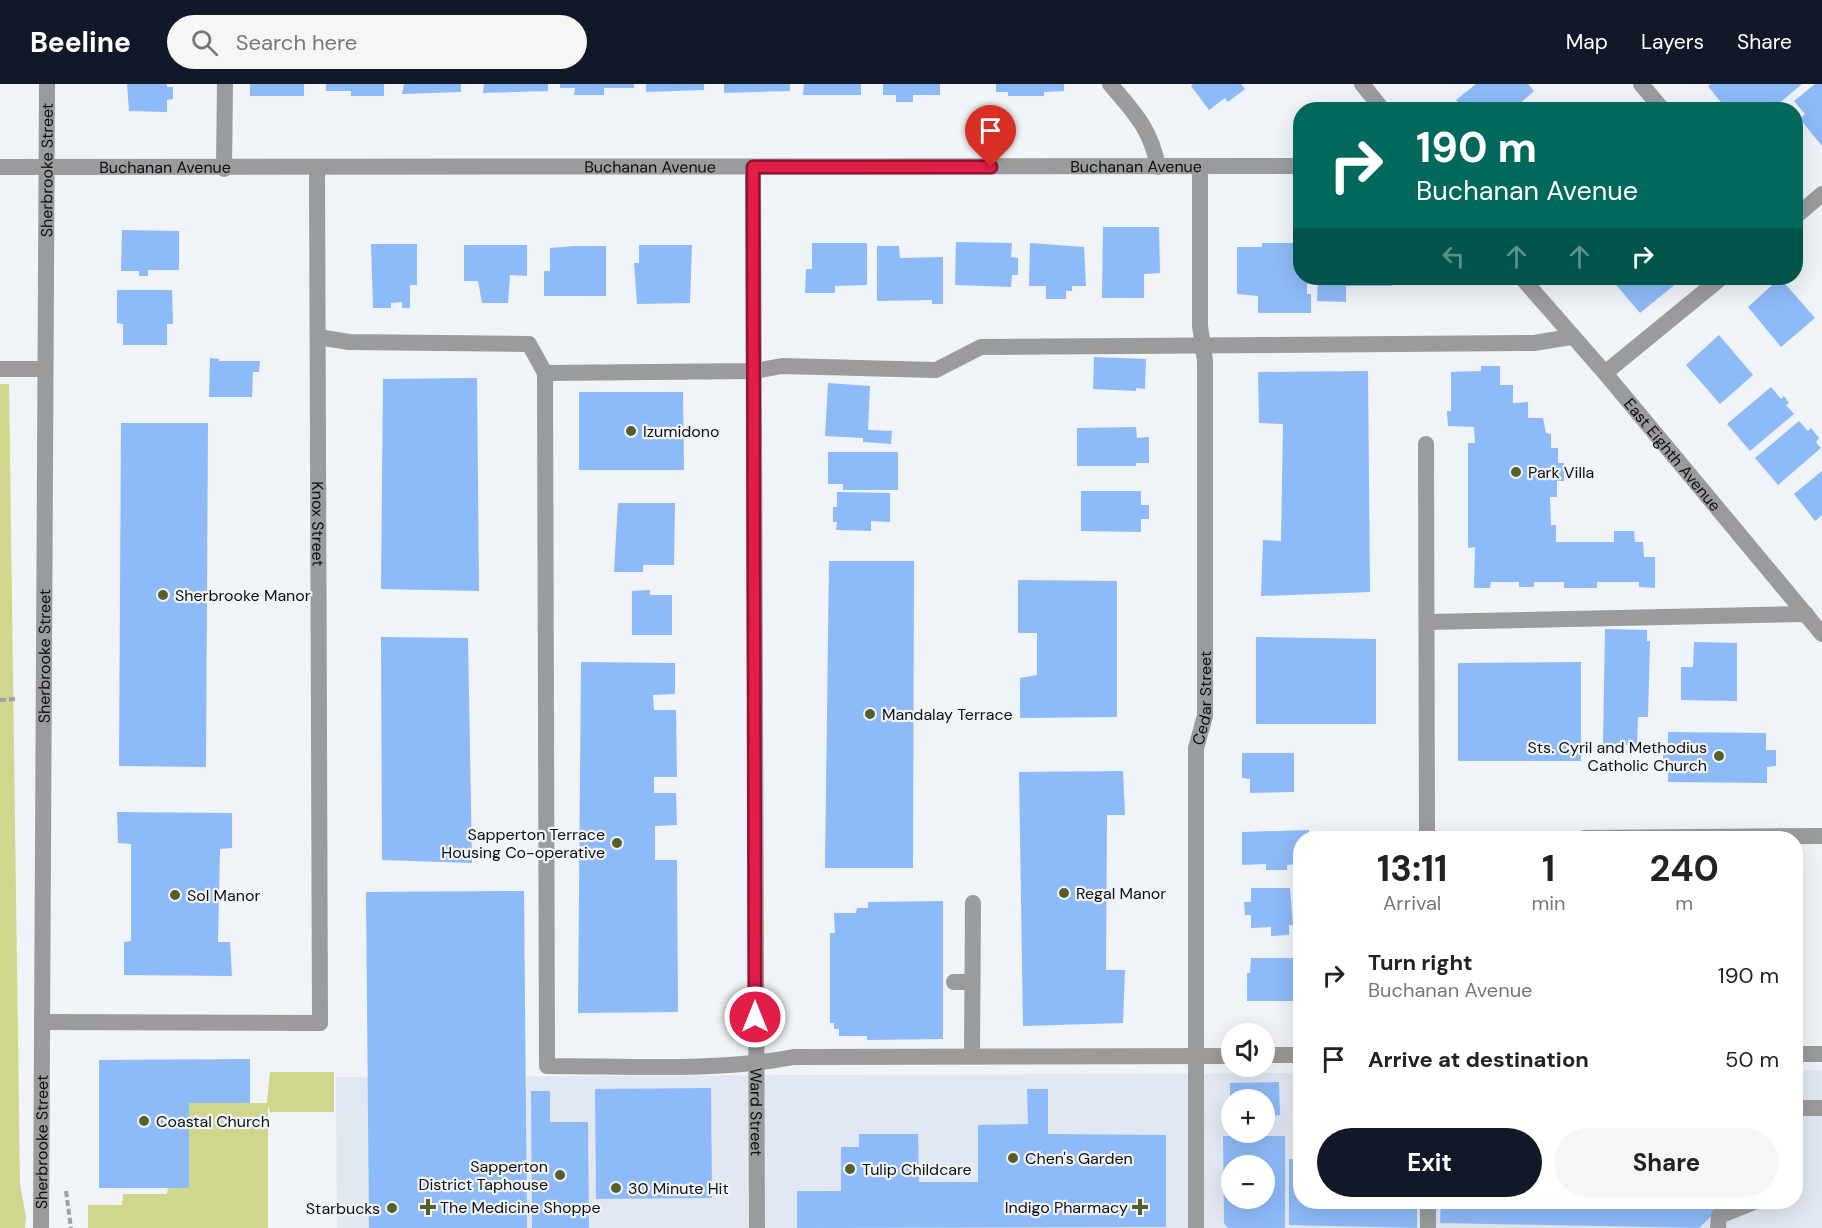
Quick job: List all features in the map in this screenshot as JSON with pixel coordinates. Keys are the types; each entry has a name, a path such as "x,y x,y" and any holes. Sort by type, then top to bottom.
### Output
{"street":[{"name":"Sherbrooke Street","path":"41,1228 47,84"},
{"path":"224,169 225,84"},
{"path":"1110,84 1146,127 1154,144 1158,167"},
{"path":"1362,84 1377,102"},
{"path":"1641,84 1656,102"},
{"name":"Buchanan Avenue","path":"0,167 224,169 1293,166"},
{"name":"Ward Street","path":"753,167 757,1228"},
{"name":"Knox Street","path":"42,1022 320,1023 317,168"},
{"name":"Cedar Street","path":"1196,1228 1196,748 1205,716 1205,361 1200,326 1200,168"},
{"path":"1803,212 1819,203"},
{"name":"East Eighth Avenue","path":"1528,285 1605,373 1822,634"},
{"path":"1605,373 1712,285"},
{"path":"318,337 349,342 530,344 545,373 547,1066 755,1064 794,1057 1221,1056"},
{"path":"545,373 755,371 782,366 936,370 981,347 1534,343 1572,337"},
{"path":"0,369 45,369"},
{"path":"1426,444 1427,831"},
{"path":"1426,622 1806,614"},
{"path":"1803,836 1822,836"},
{"path":"972,1055 973,903"},
{"path":"954,982 972,982"},
{"path":"1803,1054 1822,1054"},
{"path":"1275,1056 1293,1055"},
{"path":"1803,1108 1822,1107"},
{"path":"1428,1209 1428,1228"},
{"path":"1718,1228 1719,1216 1736,1209"}],"path":[{"path":"0,700 16,699"}],"shaded area":[{"path":"1803,1070 1822,1070 1822,1228 337,1228 336,1077 1221,1073 1221,1077 1275,1077 1275,1073 1293,1073 1293,1209 1803,1209"}],"green space":[{"path":"0,384 9,384 20,1185 26,1216 25,1228 0,1228"},
{"path":"270,1072 334,1072 334,1112 270,1112 268,1106 268,1228 88,1228 88,1205 122,1205 123,1194 167,1194 168,1188 189,1188 189,1103 267,1103"}],"building":[{"path":"127,84 167,84 167,87 173,87 173,99 167,100 167,112 129,111"},
{"path":"250,84 304,84 304,96 250,96"},
{"path":"326,84 384,84 384,96 351,96 351,91 326,91"},
{"path":"404,84 461,84 461,92 402,94"},
{"path":"484,84 548,84 548,91 483,93"},
{"path":"560,84 634,84 634,88 604,88 604,95 574,95 575,88 560,88"},
{"path":"646,84 704,84 704,90 646,92"},
{"path":"724,84 790,84 790,91 724,93"},
{"path":"804,84 861,84 861,95 803,95"},
{"path":"883,84 940,84 940,95 913,95 913,102 896,102 896,95 883,95"},
{"path":"996,84 1064,84 1064,91 1044,92 1044,96 1008,96 1008,92 996,92"},
{"path":"1193,84 1241,84 1245,89 1228,102 1225,98 1209,110 1191,86"},
{"path":"1476,84 1528,84 1534,91 1521,102 1458,102 1456,100"},
{"path":"1711,84 1802,84 1781,102 1721,102 1708,86"},
{"path":"1815,84 1822,84 1822,146 1803,123 1805,114 1803,102 1794,101"},
{"path":"1103,227 1159,227 1160,273 1144,274 1144,298 1102,298"},
{"path":"122,230 179,231 179,270 148,270 148,276 139,276 139,271 121,271"},
{"path":"956,242 1012,243 1011,257 1018,258 1018,275 1012,275 1011,287 955,285"},
{"path":"812,243 867,243 867,285 835,286 835,293 805,293 806,269 812,269"},
{"path":"1030,243 1084,247 1086,286 1072,286 1072,291 1066,291 1066,299 1046,299 1046,286 1029,286"},
{"path":"1262,243 1293,243 1293,285 1307,285 1307,294 1311,294 1311,313 1258,313 1258,296 1237,294 1237,247 1262,247"},
{"path":"371,244 417,244 417,285 410,285 410,308 402,308 402,302 391,303 391,308 373,308"},
{"path":"464,245 527,245 527,276 510,275 508,303 482,303 478,281 464,281"},
{"path":"639,245 692,245 690,303 637,304 634,263 639,263"},
{"path":"606,246 606,296 544,296 544,271 550,271 550,248"},
{"path":"877,246 899,246 900,258 943,257 943,304 932,304 932,300 877,301"},
{"path":"1318,285 1392,285 1346,286 1346,302 1317,301"},
{"path":"1616,285 1674,285 1640,313"},
{"path":"1772,285 1786,285 1815,318 1781,347 1748,307"},
{"path":"117,290 172,290 173,324 167,324 167,345 123,345 123,324 117,323"},
{"path":"1719,335 1753,375 1720,404 1686,365"},
{"path":"1094,357 1146,359 1145,389 1136,388 1136,391 1093,389"},
{"path":"210,358 219,359 219,361 260,361 259,372 253,372 252,397 209,397"},
{"name":"Park Villa","path":"1481,366 1500,366 1500,385 1513,385 1513,403 1528,402 1528,418 1543,418 1546,433 1551,434 1551,448 1558,448 1558,463 1564,463 1564,481 1557,481 1557,497 1550,497 1551,525 1556,525 1556,542 1614,542 1614,531 1634,531 1635,542 1643,542 1644,557 1655,557 1655,588 1639,587 1639,582 1597,582 1597,588 1564,588 1564,582 1534,582 1534,587 1519,587 1519,582 1491,582 1490,588 1474,588 1475,547 1468,548 1468,443 1475,443 1474,427 1448,426 1447,411 1451,411 1451,372 1481,371"},
{"path":"1368,371 1370,592 1261,596 1263,540 1281,541 1283,424 1259,423 1258,372"},
{"path":"477,378 479,591 381,589 383,379"},
{"path":"828,383 870,386 868,430 892,431 891,444 863,442 863,438 825,436"},
{"path":"1771,387 1781,399 1784,396 1789,403 1786,405 1794,414 1750,451 1727,424"},
{"name":"Izumidono","path":"579,392 683,392 684,470 579,470"},
{"path":"1799,421 1808,431 1811,428 1819,438 1816,442 1821,448 1778,485 1755,458"},
{"name":"Sherbrooke Manor","path":"121,423 208,423 206,767 119,766"},
{"path":"1136,427 1137,438 1149,437 1149,463 1136,463 1136,466 1077,466 1077,428"},
{"path":"828,452 898,452 898,490 843,490 843,484 828,484"},
{"path":"1822,471 1822,515 1815,521 1794,494"},
{"path":"1081,491 1141,491 1141,505 1149,505 1149,519 1141,519 1141,532 1081,531"},
{"path":"837,492 890,493 890,522 871,521 871,531 836,530 837,522 833,522 833,507 837,507"},
{"path":"618,503 675,503 674,565 643,565 643,572 614,572"},
{"name":"Mandalay Terrace","path":"829,561 914,561 913,868 825,868"},
{"path":"1018,580 1117,581 1117,717 1020,718 1020,678 1037,675 1037,633 1018,633"},
{"path":"650,590 650,595 672,595 672,635 632,635 632,591"},
{"path":"1605,629 1647,630 1647,641 1650,641 1648,717 1638,717 1637,745 1603,744"},
{"path":"381,637 468,638 472,863 382,860"},
{"path":"1256,637 1376,639 1376,724 1256,724"},
{"path":"1694,642 1737,643 1737,701 1681,700 1681,667 1693,667"},
{"name":"Sapperton Terrace Housing Co-operative","path":"581,662 675,663 675,694 653,695 654,710 676,710 677,777 654,777 654,793 676,793 677,825 655,826 655,860 677,860 678,1012 578,1013"},
{"path":"1581,662 1581,761 1458,761 1458,663"},
{"name":"Sts. Cyril and Methodius Catholic Church","path":"1668,732 1766,733 1766,750 1776,750 1776,766 1767,767 1767,783 1668,782 1668,761 1663,761 1663,750 1668,750"},
{"path":"1242,753 1294,753 1294,792 1250,793 1250,779 1242,778"},
{"name":"Regal Manor","path":"1123,771 1125,815 1107,815 1106,970 1125,970 1123,1023 1023,1026 1019,772"},
{"name":"Sol Manor","path":"117,812 232,813 232,848 220,849 218,942 230,942 232,976 124,975 124,942 131,941 131,844 118,843"},
{"path":"1309,830 1293,831 1293,865 1287,865 1287,870 1266,870 1266,864 1242,865 1242,832"},
{"path":"1251,888 1290,888 1293,925 1289,925 1289,935 1271,936 1271,927 1251,928 1251,915 1245,915 1244,902 1251,902"},
{"path":"524,891 527,1228 369,1228 366,892"},
{"path":"943,901 943,1039 867,1040 867,1036 839,1036 839,1029 834,1029 834,1023 830,1023 830,933 835,933 834,913 856,913 857,908 868,908 868,902"},
{"path":"1251,958 1293,958 1293,1001 1247,1001 1247,973 1250,973"},
{"name":"Coastal Church","path":"250,1059 250,1103 189,1103 189,1188 99,1188 99,1060"},
{"path":"1279,1082 1280,1115 1275,1115 1275,1089 1230,1089 1230,1083"},
{"path":"711,1088 712,1198 596,1199 595,1089"},
{"path":"1027,1089 1048,1089 1048,1134 1166,1135 1166,1227 797,1228 797,1191 841,1191 841,1147 859,1147 859,1134 918,1134 919,1182 978,1182 978,1125 1028,1124"},
{"name":"Sapperton District Taphouse","path":"531,1091 550,1091 550,1122 588,1122 589,1228 532,1228"},
{"path":"1275,1136 1285,1136 1285,1228 1228,1228 1224,1223 1224,1209 1275,1209 1275,1155 1223,1155 1223,1143 1275,1143"},
{"path":"1289,1159 1293,1159 1293,1209 1417,1209 1417,1228 1289,1225"},
{"path":"1441,1209 1719,1209 1699,1228 1440,1223"}],"place":[{"name":"Izumidono","path":"631,431"},
{"name":"Park Villa","path":"1516,472"},
{"name":"Sherbrooke Manor","path":"163,595"},
{"name":"Mandalay Terrace","path":"870,714"},
{"name":"Sts. Cyril and Methodius Catholic Church","path":"1719,756"},
{"name":"Sapperton Terrace Housing Co-operative","path":"617,843"},
{"name":"Regal Manor","path":"1064,893"},
{"name":"Sol Manor","path":"175,895"},
{"name":"Coastal Church","path":"144,1121"},
{"name":"Chen's Garden","path":"1013,1158"},
{"name":"Tulip Childcare","path":"850,1169"},
{"name":"Sapperton District Taphouse","path":"560,1175"},
{"name":"30 Minute Hit","path":"616,1188"},
{"name":"The Medicine Shoppe","path":"428,1207"},
{"name":"Indigo Pharmacy","path":"1140,1207"},
{"name":"Starbucks","path":"392,1208"}],"route":[{"path":"755,1017 753,167 991,167"}]}
